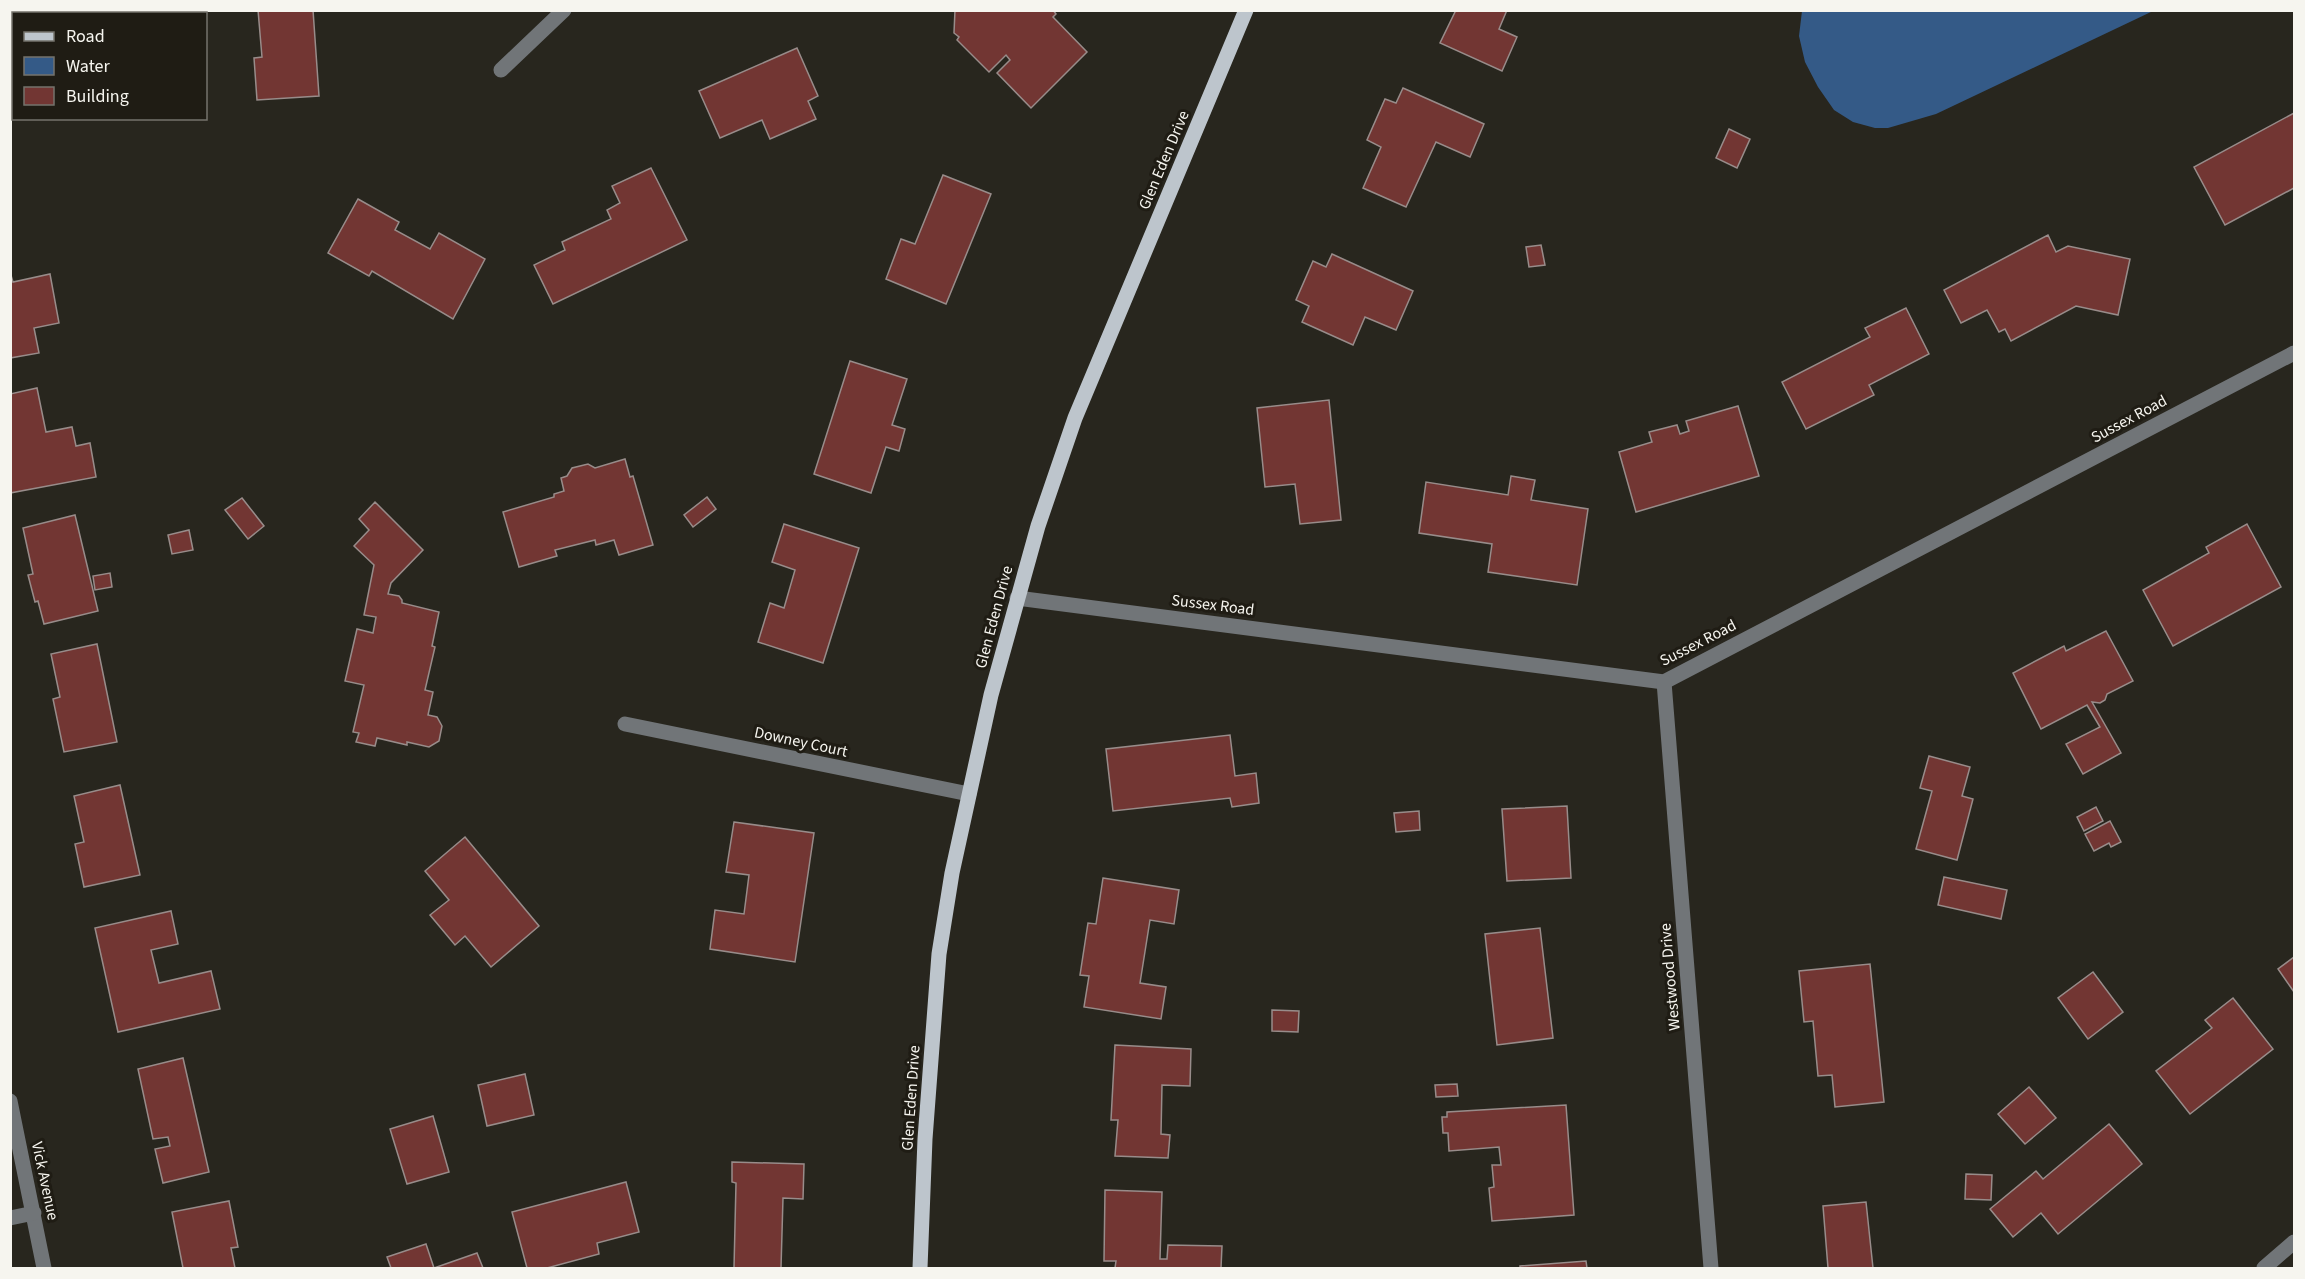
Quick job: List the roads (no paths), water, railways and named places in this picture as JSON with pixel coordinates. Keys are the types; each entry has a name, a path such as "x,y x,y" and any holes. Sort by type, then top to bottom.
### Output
{"main road":[{"name":"Glen Eden Drive","path":"920,1269 925,1139 939,954 952,873 991,695 1038,526 1075,418 1246,10"}],"street":[{"path":"501,70 564,10"},
{"name":"Sussex Road","path":"1017,598 1664,682 2295,352"},
{"name":"Westwood Drive","path":"1664,682 1711,1269"},
{"name":"Downey Court","path":"626,724 969,794"},
{"name":"Vick Avenue","path":"10,1101 44,1269"},
{"path":"10,1218 34,1213"},
{"path":"2264,1269 2295,1242"}],"water":[{"path":"1802,10 2153,11 1936,114 1888,128 1875,128 1853,122 1834,110 1818,87 1805,62 1799,36"}]}
